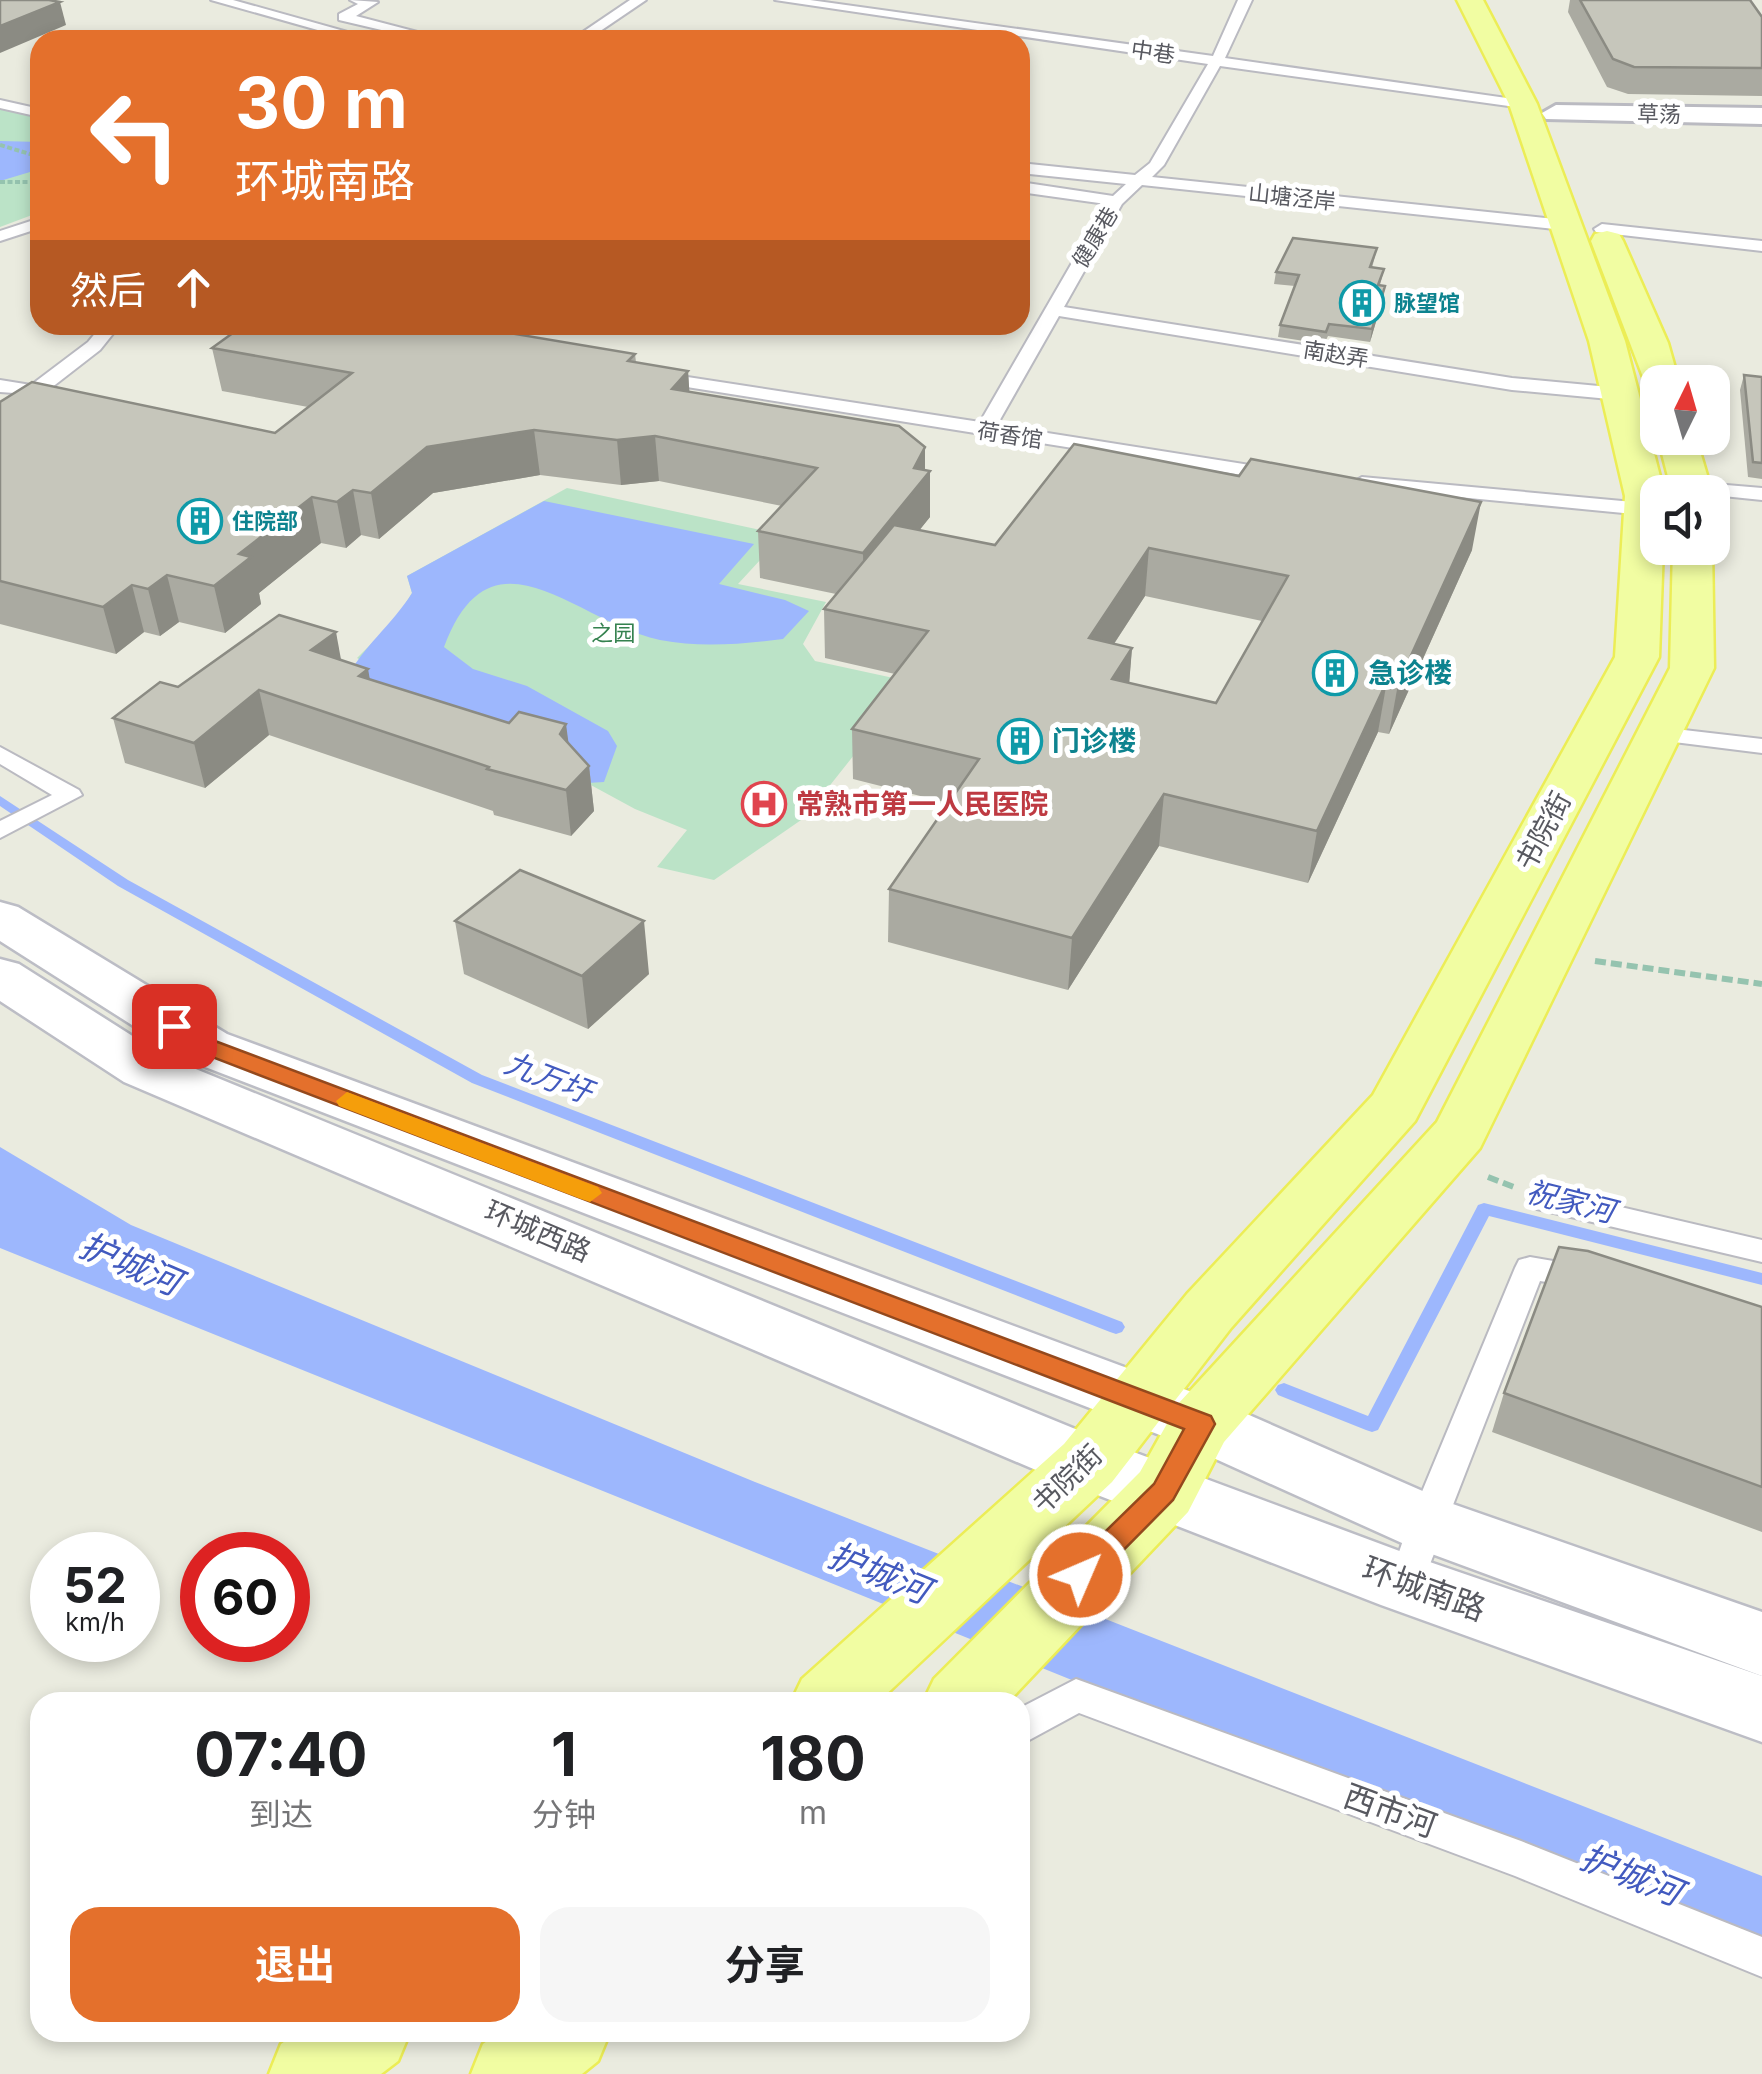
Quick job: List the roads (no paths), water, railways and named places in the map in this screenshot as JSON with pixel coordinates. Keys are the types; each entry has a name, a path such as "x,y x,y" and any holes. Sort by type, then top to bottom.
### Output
{"main road":[{"name":"书院街","path":"1470,0 1539,108"},
{"name":"书院街","path":"1501,0 1539,108 1584,207 1606,342 1640,388"},
{"name":"书院街","path":"839,1692 1088,1462 1209,1311 1394,1107 1636,657 1641,565"},
{"path":"969,1692 1164,1492 1201,1424 1460,1134 1692,668 1694,565"},
{"name":"环城西路","path":"0,918 207,1047 1138,1402"},
{"name":"环城西路","path":"0,976 144,1069 1088,1462"},
{"name":"环城南路","path":"1138,1402 1201,1424 1416,1554 1762,1709"},
{"name":"环城南路","path":"1088,1462 1164,1492 1762,1644"},
{"path":"311,2074 354,2042"},
{"path":"514,2074 555,2042"}],"street":[{"name":"草荡","path":"1539,108 1762,116"}],"lane":[{"path":"218,0 334,30"},
{"path":"317,25 344,17 371,2 358,0"},
{"path":"593,30 639,0"},
{"name":"中巷","path":"782,0 995,30"},
{"name":"健康巷","path":"984,432 1116,201 1156,165 1246,0"},
{"path":"344,17 399,30"},
{"name":"中巷","path":"1030,35 1539,108"},
{"path":"0,104 30,111"},
{"name":"山塘泾岸","path":"1030,169 1135,181 1584,207 1762,246"},
{"path":"1030,188 1116,201"},
{"path":"0,236 30,230"},
{"name":"南赵弄","path":"1052,310 1512,384 1640,388"},
{"path":"0,386 35,391 103,335"},
{"name":"荷香馆","path":"636,374 984,432 1302,478"},
{"path":"1340,481 1640,509"},
{"path":"1730,492 1762,494"},
{"path":"1658,734 1762,746"},
{"path":"0,754 70,795 0,831"},
{"path":"1548,1201 1762,1251"},
{"path":"1416,1554 1530,1268 1622,1282"},
{"name":"西市河","path":"1030,1722 1076,1694 1521,1860 1762,1956"}],"water":[{"path":"0,141 30,142 30,172 0,181"},
{"path":"544,501 754,544 719,584 785,600 809,611 783,639 691,644 628,630 538,589 511,584 486,589 464,609 444,647 473,669 527,686 608,731 617,746 604,782 587,783 346,680 412,593 407,576"},
{"name":"护城河","path":"0,1147 131,1225 755,1482 1762,1876 1762,1970 1434,1826 0,1248"}],"waterway":[{"name":"九万圩","path":"0,800 123,883 477,1079 1116,1327"},
{"name":"祝家河","path":"1284,1390 1372,1425 1484,1209 1762,1279"}],"place":[{"name":"脉望馆","path":"1362,303"},
{"name":"住院部","path":"200,521"},
{"name":"急诊楼","path":"1335,673"},
{"name":"门诊楼","path":"1020,741"},
{"name":"常熟市第一人民医院","path":"764,804"}],"park label":[{"name":"之园","path":"613,633"}]}
